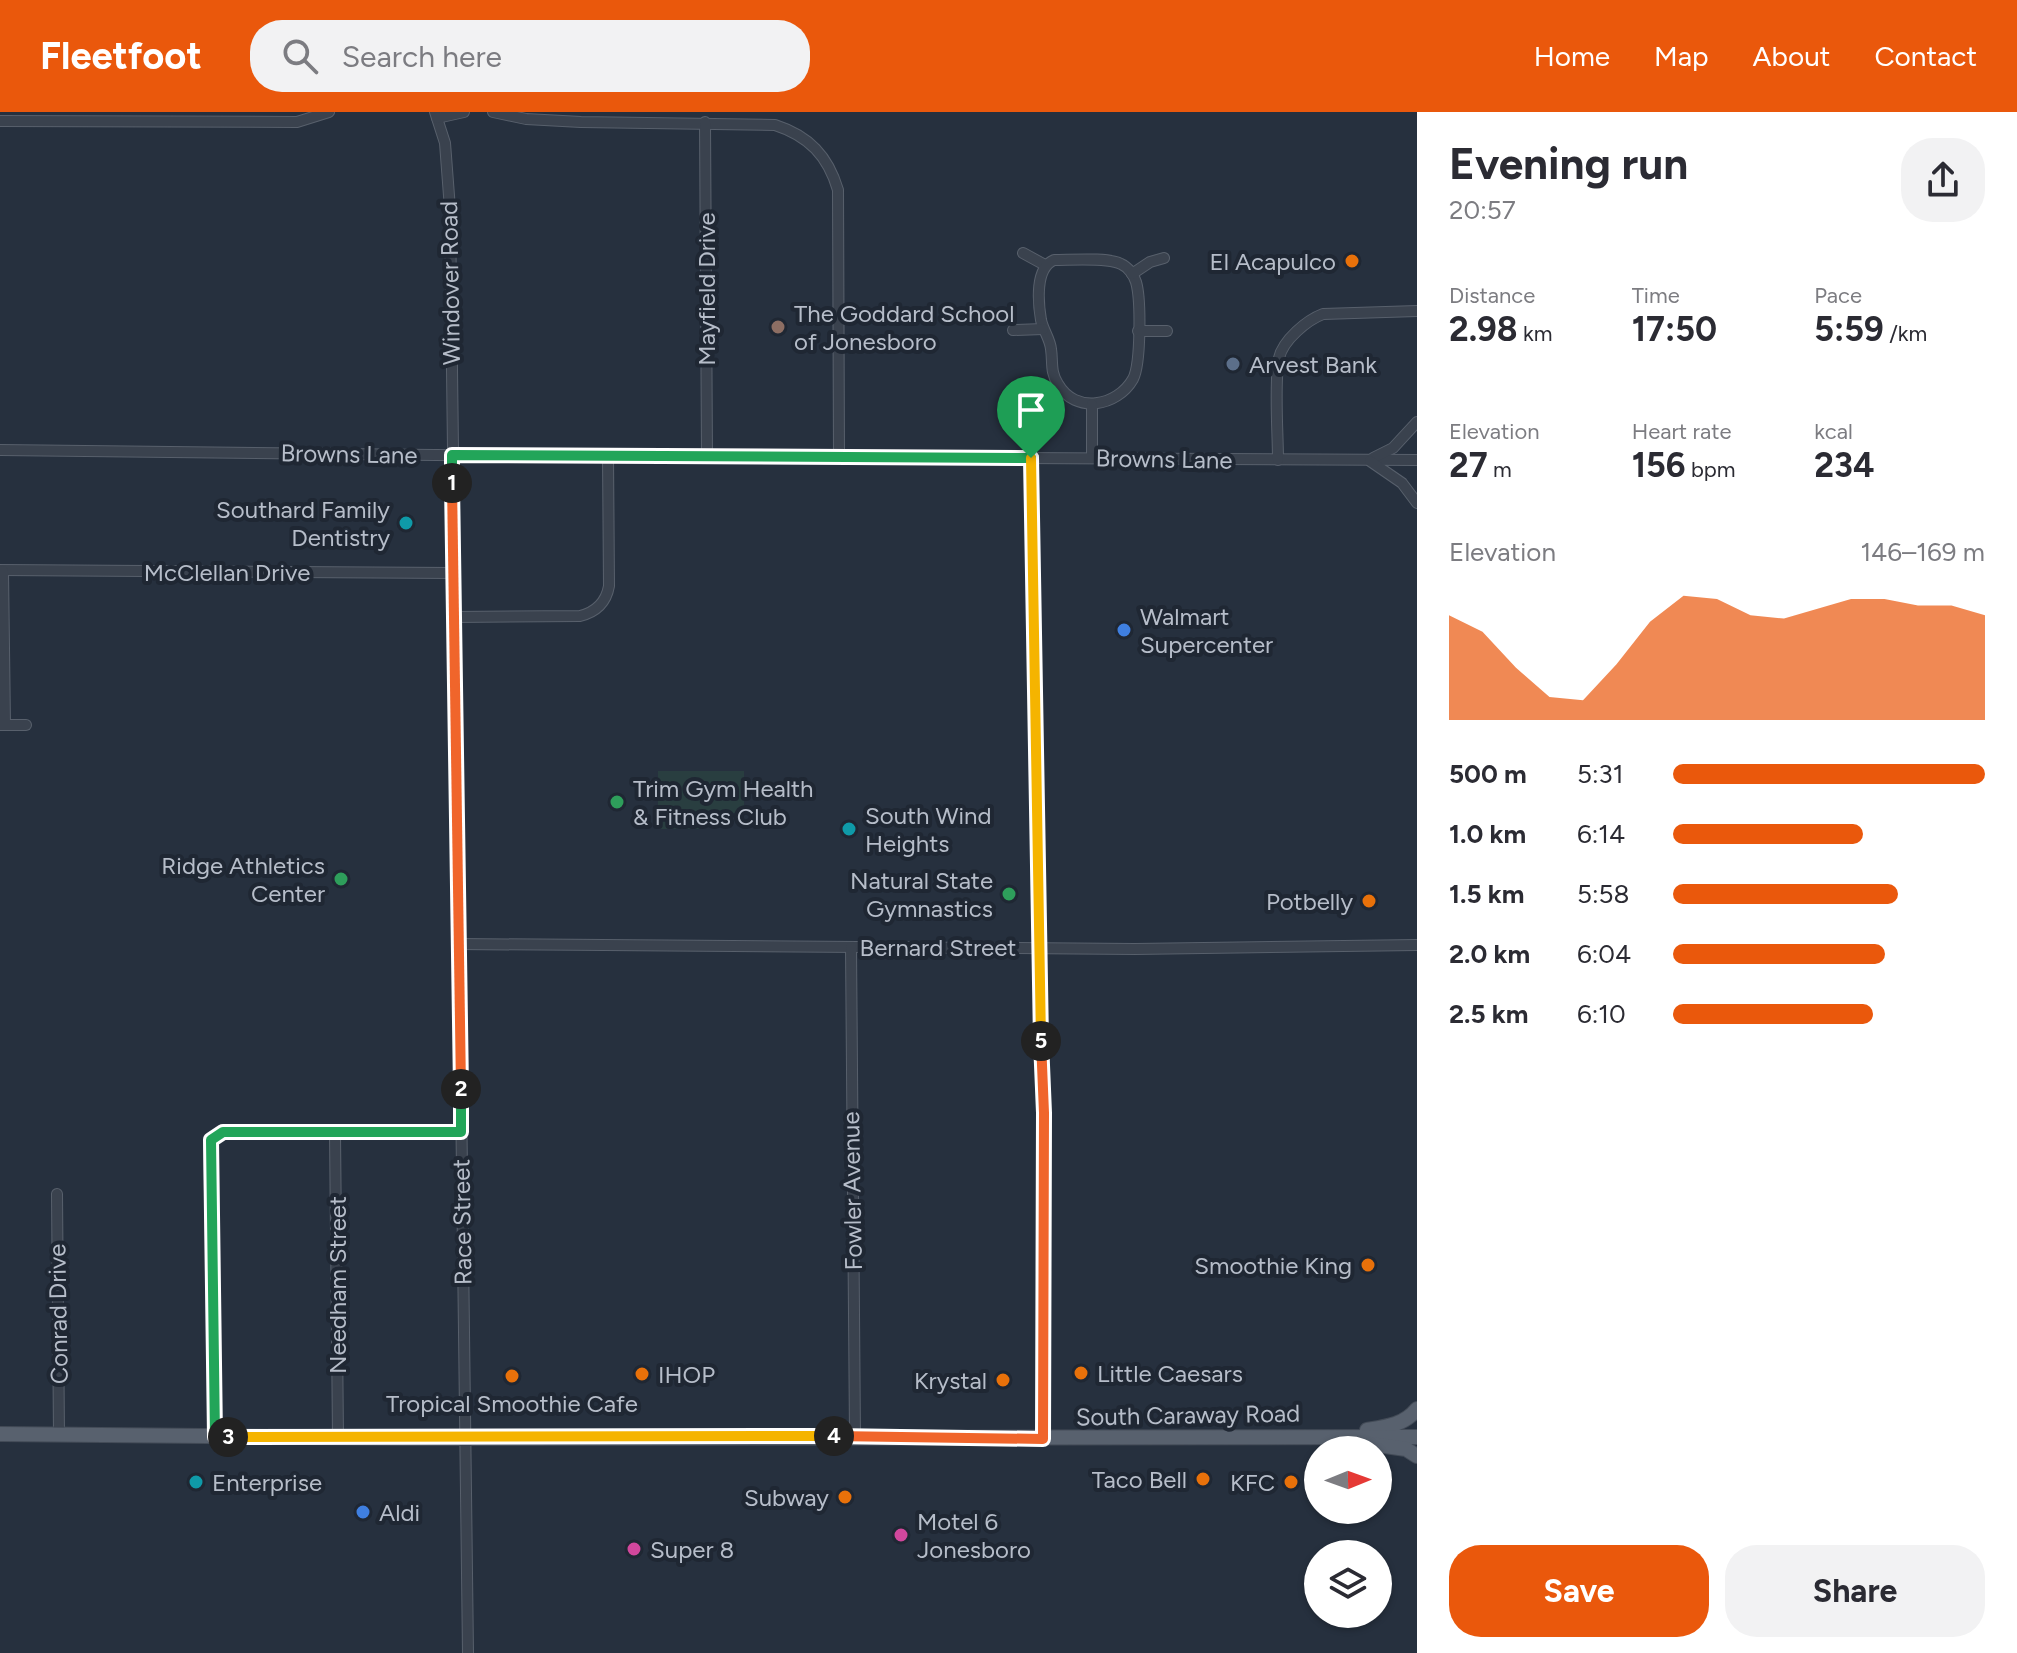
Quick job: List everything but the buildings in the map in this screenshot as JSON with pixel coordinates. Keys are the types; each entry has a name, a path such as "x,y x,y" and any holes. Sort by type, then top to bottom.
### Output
{"main road":[{"path":"1335,1436 1396,1424 1410,1417 1417,1409"},
{"name":"South Caraway Road","path":"0,1434 466,1438 1304,1436"},
{"name":"South Caraway Road","path":"1392,1437 1417,1437"},
{"path":"1392,1447 1406,1449 1417,1456"}],"street":[{"path":"0,121 34,117 297,122 329,112"},
{"path":"436,115 464,112"},
{"path":"493,112 539,120 775,125 796,132 813,144 833,173 838,190 839,456"},
{"name":"Windover Road","path":"436,115 445,143 449,195 452,455"},
{"name":"Mayfield Drive","path":"705,122 707,456"},
{"path":"1023,253 1045,265"},
{"path":"1132,274 1150,262 1164,258"},
{"path":"1054,260 1114,261 1132,274 1137,287 1138,365 1132,381 1115,398 1092,404 1078,402 1059,386 1050,363 1051,346 1040,319 1040,274 1045,265 1054,260"},
{"path":"1278,460 1278,362 1288,340 1323,314 1417,311"},
{"path":"1013,330 1043,329"},
{"path":"1138,331 1167,331"},
{"path":"1092,404 1092,458"},
{"path":"1368,460 1393,448 1417,422"},
{"name":"Browns Lane","path":"0,450 1417,460"},
{"name":"Race Street","path":"452,455 468,1653"},
{"path":"454,617 580,616 603,603 609,586 608,456"},
{"path":"1031,458 1038,947 1044,1113 1043,1439"},
{"path":"1368,460 1402,483 1417,503"},
{"path":"2,570 2,725 26,725"},
{"name":"McClellan Drive","path":"2,570 453,573"},
{"name":"Bernard Street","path":"459,944 1312,948 1417,945"},
{"name":"Fowler Avenue","path":"851,947 855,1436"},
{"path":"215,1437 211,1140 223,1132 461,1132"},
{"name":"Needham Street","path":"335,1133 338,1437"},
{"name":"Conrad Drive","path":"57,1194 59,1435"}],"green space":[{"path":"658,771 744,771 744,813 699,813 699,829 658,829"}],"place":[{"name":"El Acapulco","path":"1352,261"},
{"name":"The Goddard School of Jonesboro","path":"778,327"},
{"name":"Arvest Bank","path":"1233,364"},
{"name":"Southard Family Dentistry","path":"406,523"},
{"name":"Walmart Supercenter","path":"1124,630"},
{"name":"Trim Gym Health & Fitness Club","path":"617,802"},
{"name":"South Wind Heights","path":"849,829"},
{"name":"Ridge Athletics Center","path":"341,879"},
{"name":"Natural State Gymnastics","path":"1009,894"},
{"name":"Potbelly","path":"1369,901"},
{"name":"Smoothie King","path":"1368,1265"},
{"name":"Little Caesars","path":"1081,1373"},
{"name":"IHOP","path":"642,1374"},
{"name":"Tropical Smoothie Cafe","path":"512,1376"},
{"name":"Krystal","path":"1003,1380"},
{"name":"Taco Bell","path":"1203,1479"},
{"name":"Enterprise","path":"196,1482"},
{"name":"KFC","path":"1291,1482"},
{"name":"Subway","path":"845,1497"},
{"name":"Aldi","path":"363,1512"},
{"name":"Motel 6 Jonesboro","path":"901,1535"},
{"name":"Super 8","path":"634,1549"}],"route":[{"path":"452,455 1031,458 1034,770 1044,1113 1043,1439 880,1436 215,1437 209,1145 213,1137 223,1132 461,1132 452,455"}]}
